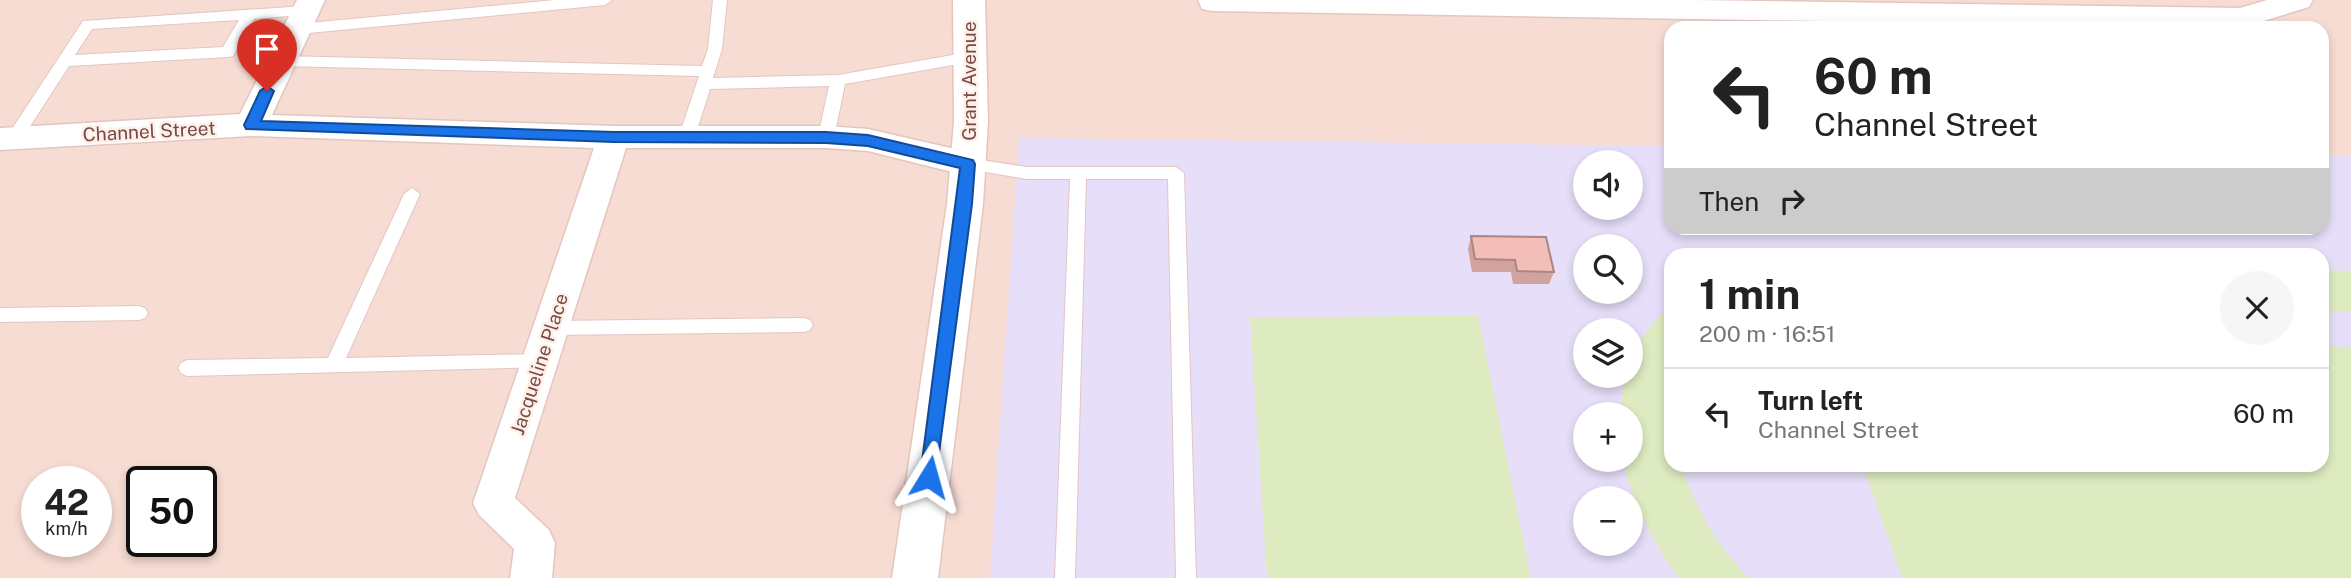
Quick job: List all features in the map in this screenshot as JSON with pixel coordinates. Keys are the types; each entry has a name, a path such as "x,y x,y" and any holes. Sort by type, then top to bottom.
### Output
{"main road":[{"name":"Grant Avenue","path":"915,578 965,204 971,121 969,0"}],"street":[{"path":"1212,1 2241,18 2300,1"},
{"path":"251,125 305,13"},
{"name":"Channel Street","path":"7,139 251,125 614,137 826,137 868,140 968,164"},
{"name":"Jacqueline Place","path":"531,578 535,543 493,503 614,137"}],"lane":[{"path":"7,139 88,23 606,0"},
{"path":"687,136 715,49 720,0"},
{"path":"64,61 228,52 248,15"},
{"path":"281,61 705,78 838,80 970,57"},
{"path":"826,137 838,80"},
{"path":"968,164 1027,173 1176,173 1186,578"},
{"path":"1065,578 1078,173"},
{"path":"333,366 412,194"},
{"path":"0,315 139,313"},
{"path":"551,328 804,325"},
{"path":"187,368 539,362"}],"shaded area":[{"path":"0,0 2351,0 2351,578 0,578"},
{"path":"1019,138 1664,146 1664,235 2329,235 2329,155 2351,156 2351,578 990,578"}],"green space":[{"path":"2329,270 2351,271 2351,311 2329,311"},
{"path":"1664,312 1664,472 1683,472 1708,525 1749,578 1679,578 1643,517 1643,486 1630,486 1626,472 1643,472 1643,402 1621,402 1623,388 1643,388 1643,337"},
{"path":"1478,315 1531,578 1267,578 1250,318"},
{"path":"2329,346 2351,347 2351,578 1902,578 1865,472 2329,472"}],"building":[{"path":"1471,236 1546,237 1554,272 1517,271 1515,260 1475,259"}],"route":[{"path":"267,91 251,125 614,137 826,137 868,140 968,164 929,477"}]}
